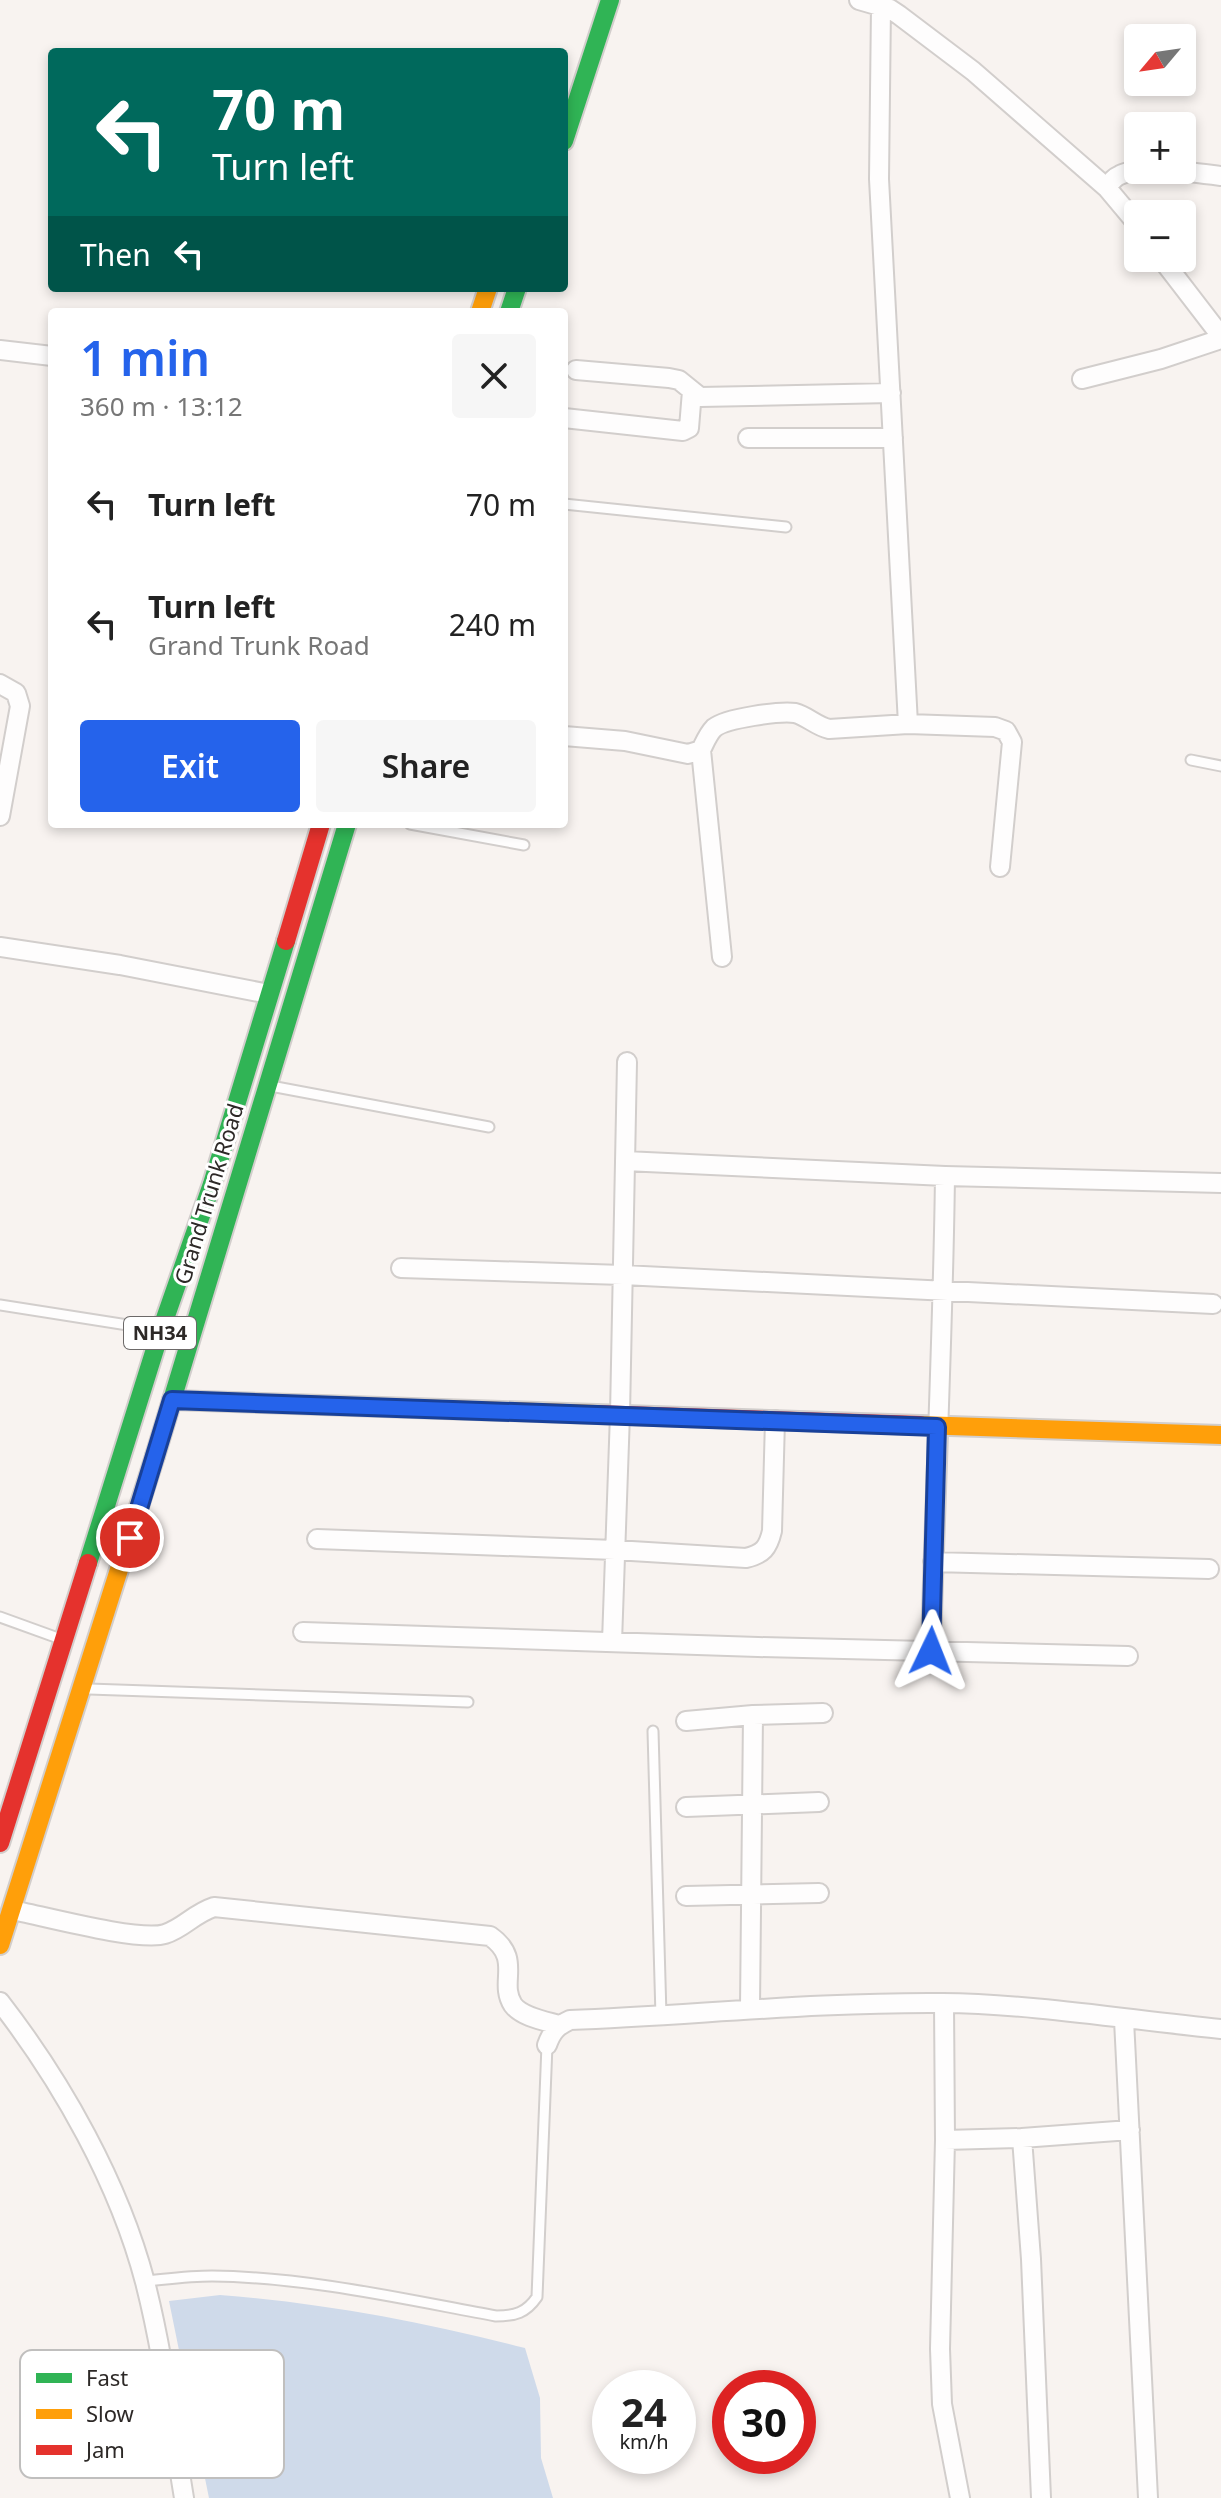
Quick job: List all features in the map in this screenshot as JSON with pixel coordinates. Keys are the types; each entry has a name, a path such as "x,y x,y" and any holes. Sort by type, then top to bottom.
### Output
{"main road":[{"path":"568,129 610,0"},
{"name":"Grand Trunk Road","path":"0,1843 6,1802 65,1641 161,1330 212,1184 320,828"},
{"name":"Grand Trunk Road","path":"0,1945 172,1400 346,828"},
{"path":"172,1400 1221,1435"}],"street":[{"path":"859,0 899,15 973,71 1107,188 1124,208"},
{"path":"881,6 879,179 908,724"},
{"path":"1107,188 1114,178 1131,171 1177,171 1221,176"},
{"path":"1082,379 1161,359 1221,338 1172,272"},
{"path":"0,350 48,356"},
{"path":"576,370 679,380 700,397 891,393"},
{"path":"568,418 683,431 689,428 691,422 692,391"},
{"path":"748,438 893,438"},
{"path":"0,684 16,693 20,706 0,816"},
{"path":"722,957 701,750 712,730 722,723 778,713 799,714 817,726 829,729 908,724 995,727 1006,731 1012,742 1000,867"},
{"path":"568,736 625,741 688,754 701,750"},
{"path":"0,947 120,965 269,994"},
{"path":"612,1642 627,1062"},
{"path":"625,1161 945,1176 1221,1183"},
{"path":"931,1651 944,1292 945,1176"},
{"path":"401,1268 623,1275 1213,1304"},
{"path":"317,1539 746,1558 759,1555 769,1545 772,1531 775,1420"},
{"path":"933,1562 1209,1569"},
{"path":"303,1632 1128,1656"},
{"path":"686,1721 823,1713"},
{"path":"750,2007 753,1715"},
{"path":"686,1807 819,1802"},
{"path":"686,1896 819,1893"},
{"path":"12,1910 141,1936 164,1935 183,1925 197,1912 214,1907 490,1936 501,1944 508,1959 513,2005 531,2016 559,2025"},
{"path":"0,2002 58,2085 91,2145 121,2212 145,2281 157,2350"},
{"path":"944,2003 945,2140 940,2305 942,2404 960,2498"},
{"path":"547,2045 551,2033 570,2020 661,2016 750,2007 944,2003 1221,2029"},
{"path":"1124,2020 1148,2498"},
{"path":"945,2140 1130,2130"},
{"path":"1022,2138 1031,2259 1041,2498"},
{"path":"180,2478 184,2498"}],"lane":[{"path":"568,504 786,527"},
{"path":"1191,760 1221,766"},
{"path":"432,828 524,845"},
{"path":"267,1086 489,1127"},
{"path":"0,1305 161,1330"},
{"path":"0,1617 65,1641"},
{"path":"82,1688 468,1702"},
{"path":"653,1731 661,2016"},
{"path":"145,2281 211,2276 285,2281 496,2316 513,2316 529,2309 537,2297 547,2045"}],"water":[{"path":"220,2295 297,2303 449,2330 525,2348 540,2398 541,2458 553,2498 209,2498 205,2478 284,2478 284,2350 179,2350 169,2301"}],"traffic: fast":[{"path":"568,129 610,0"},
{"path":"510,308 516,292"},
{"path":"155,1456 346,828"},
{"path":"88,1563 161,1330 212,1184 286,941"}],"traffic: slow":[{"path":"481,308 487,292"},
{"path":"172,1400 596,1414"},
{"path":"920,1425 1221,1435"},
{"path":"0,1945 155,1456"}],"traffic: jam":[{"path":"286,941 320,828"},
{"path":"596,1414 920,1425"},
{"path":"0,1843 88,1563"}],"route":[{"path":"130,1538 172,1400 937,1427 931,1651"}]}
